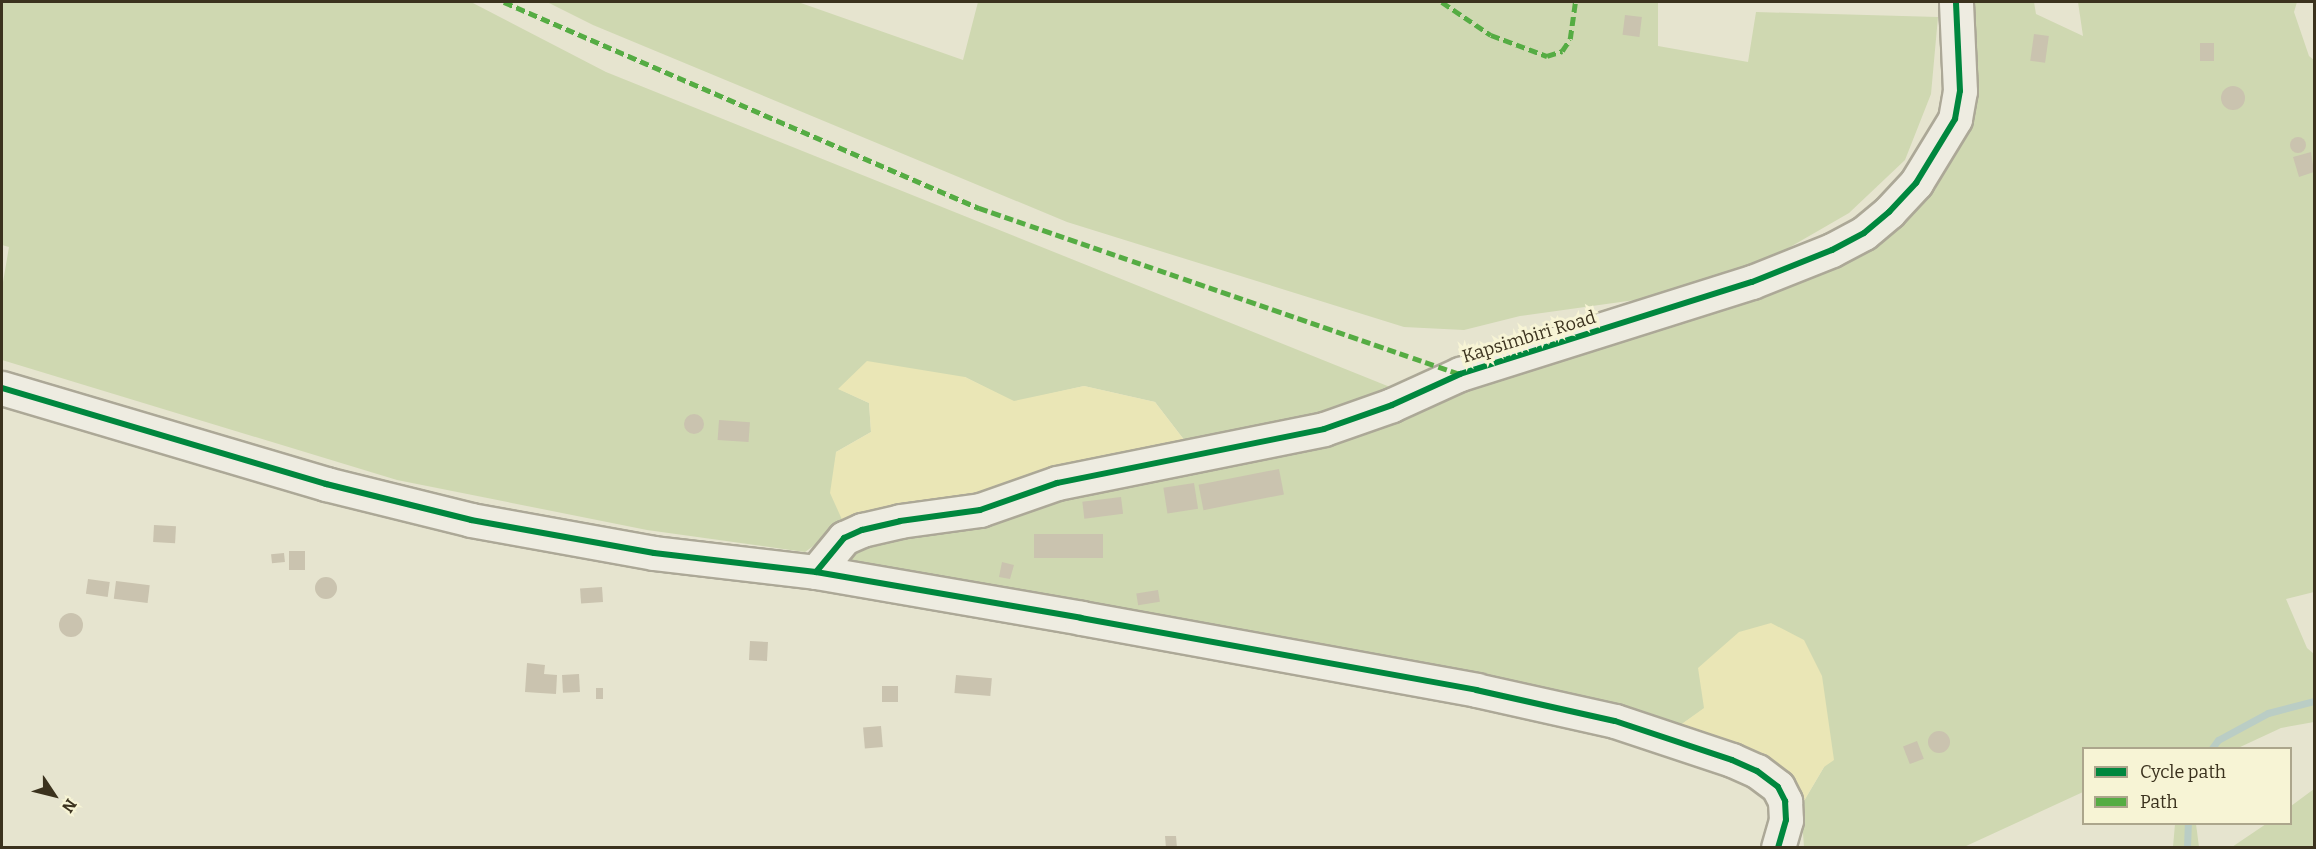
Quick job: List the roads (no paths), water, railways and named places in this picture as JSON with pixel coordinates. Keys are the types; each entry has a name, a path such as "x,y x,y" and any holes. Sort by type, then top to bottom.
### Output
{"street":[{"name":"Kapsimbiri Road","path":"816,572 844,537 862,530 900,520 980,510 1057,483 1324,429 1392,405 1460,374 1752,282 1832,250 1864,232 1889,212 1922,174 1954,119 1960,91 1956,2"},
{"path":"2,388 326,484 471,520 654,553 816,572 1476,690 1615,721 1732,760 1778,787 1785,801 1786,820 1778,848"}],"waterway":[{"path":"2213,747 2218,740 2268,713 2314,701"},
{"path":"2187,848 2188,825"}]}
